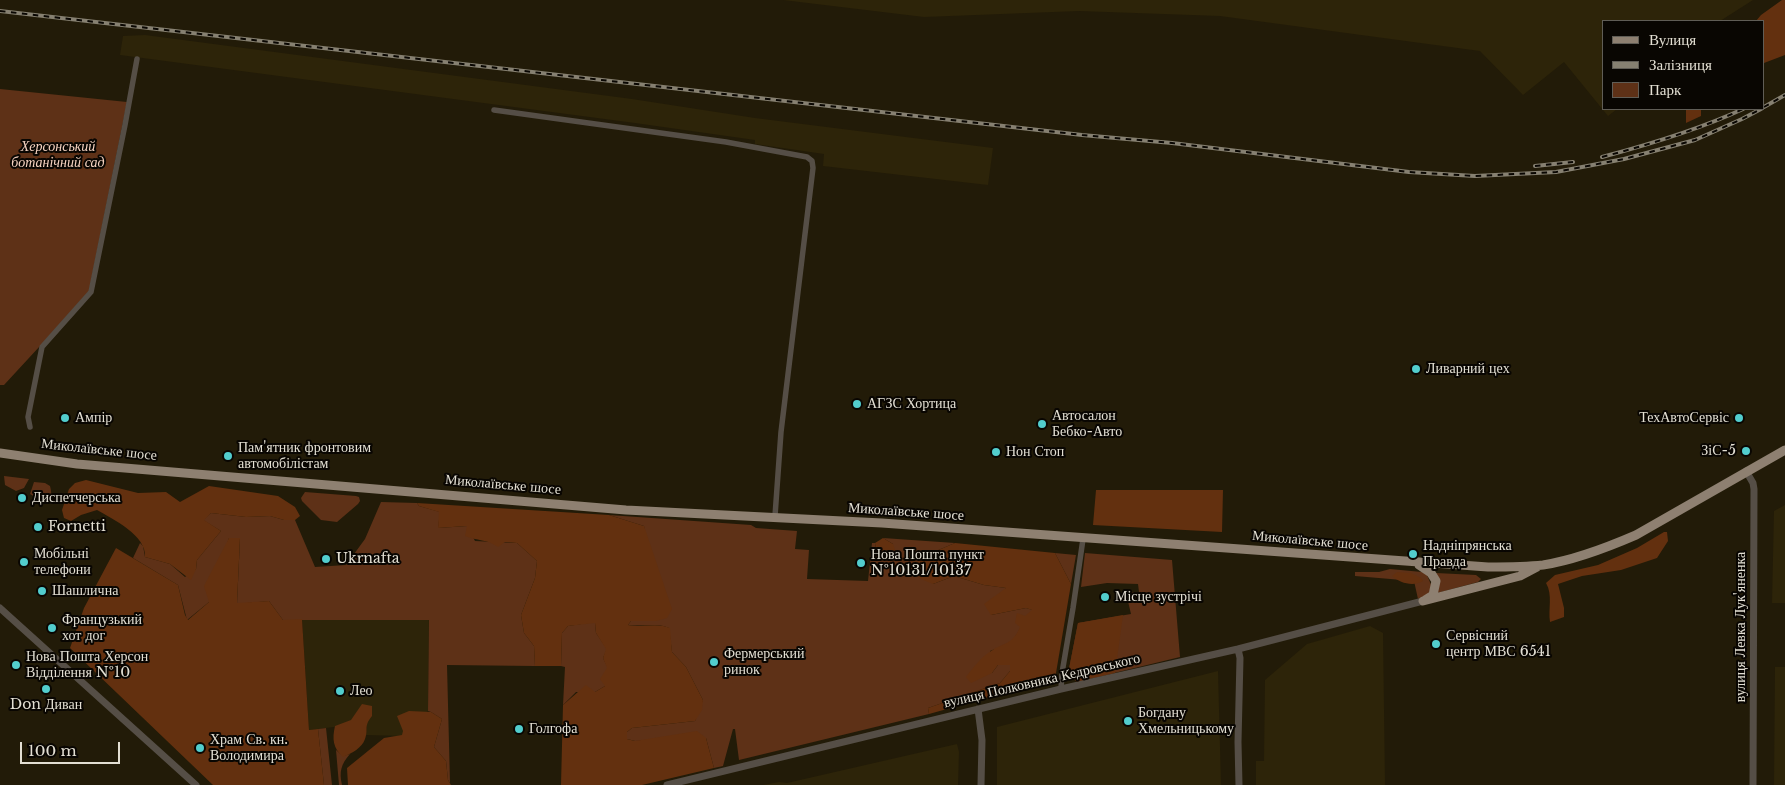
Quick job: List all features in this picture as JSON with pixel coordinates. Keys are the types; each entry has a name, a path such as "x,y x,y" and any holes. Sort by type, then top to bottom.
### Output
{"main road":[{"name":"Миколаївське шосе","path":"0,453 78,464 617,509 775,516 1488,567 1542,565 1581,556 1610,546 1636,535 1785,450"},
{"path":"1415,563 1426,568 1436,581 1433,595 1423,601"},
{"path":"1423,601 1520,576 1542,565"}],"street":[{"path":"30,427 28,417 42,348 91,292 137,59"},
{"path":"494,110 726,142 807,158 812,161 813,168 781,432 775,516"},
{"name":"вулиця Левка Лук'яненка","path":"1746,472 1754,488 1753,785"},
{"path":"1061,689 1083,539"},
{"name":"вулиця Полковника Кедровського","path":"667,785 1061,689 1238,649 1423,601"},
{"path":"0,608 196,785"},
{"path":"1238,649 1240,658 1239,785"},
{"path":"978,709 982,740 982,785"}],"shaded area":[{"path":"783,0 1753,0 1722,20 1602,20 1602,109 1564,62 1523,95 1480,51 1220,16 1079,11 924,17"},
{"path":"1782,0 1785,0 1785,55 1765,63 1765,20 1757,20"},
{"path":"145,35 632,99 755,118 993,148 988,185 823,166 824,154 755,144 755,140 120,55 123,36"},
{"path":"1603,110 1616,110 1608,116"},
{"path":"1686,110 1701,110 1701,116 1686,123"},
{"path":"86,480 138,493 166,492 180,502 209,486 278,496 295,507 300,516 295,520 284,520 270,516 246,517 211,513 204,520 221,531 197,560 196,569 191,580 170,564 145,557 141,542 135,535 120,523 97,510 81,515 71,521 64,518 62,510 69,489 75,483"},
{"path":"1096,490 1223,490 1222,532 1093,525"},
{"path":"417,503 609,515 644,526 672,609 667,618 656,621 631,621 628,625 659,625 670,628 672,652 686,667 703,700 702,710 695,721 632,728 627,732 627,739 635,741 697,731 706,738 714,768 642,785 561,785 563,705 586,685 595,692 605,686 600,679 607,668 603,658 606,649 596,633 595,623 568,626 562,633 561,666 535,666 534,646 524,633 521,615 535,578 537,561 517,543 505,542 498,547 465,536 467,526 438,528 439,512 419,506"},
{"path":"1785,505 1785,603 1772,603 1774,511"},
{"path":"1667,532 1668,541 1657,558 1621,570 1582,576 1558,584 1564,608 1564,617 1550,622 1550,597 1546,583 1555,575 1598,565 1637,548"},
{"path":"229,538 240,538 237,603 269,601 283,620 302,619 309,730 318,729 324,785 213,785 70,648 84,608 116,548 178,585 185,615 188,620 209,602 204,586"},
{"path":"883,538 893,544 895,550 890,562 877,557 875,543"},
{"path":"955,543 1055,553 1071,584 1055,679 929,714 928,708 1000,683 1010,671 1010,665 998,665 992,673 971,683 966,677 984,656 1014,637 1020,627 1015,623 1017,613 1025,616 1032,610 1026,608 991,615 984,604 1006,588 984,585 954,576 933,584 921,579 913,572 914,564 929,554"},
{"path":"1397,572 1411,573 1423,581 1411,584 1399,581 1392,576"},
{"path":"1123,615 1115,673 1077,682 1068,674 1078,623"},
{"path":"302,619 429,620 428,711 402,736 366,735 367,723 309,730"},
{"path":"1370,626 1383,633 1385,785 1256,785 1256,761 1264,761 1265,680 1307,644"},
{"path":"1775,667 1785,667 1785,785 1774,785"},
{"path":"1218,671 1221,785 997,785 997,727"},
{"path":"362,704 372,706 372,716 367,725 364,742 359,748 343,757 334,743 335,726 351,720"},
{"path":"409,711 431,712 442,719 434,747 446,761 448,780 451,785 348,785 347,768 384,738 402,735 403,731 397,716"},
{"path":"957,744 959,752 958,785 763,785 779,782 787,783"}],"green space":[{"name":"Херсонський ботанічний сад","path":"0,89 127,102 89,291 4,385 0,385"},
{"path":"4,476 29,479 24,488 16,491 5,485"},
{"path":"34,482 45,483 50,486 51,496 47,504 30,494"},
{"path":"305,492 356,496 359,497 360,501 337,522 321,520 302,501 301,498"},
{"path":"381,502 417,503 419,506 440,512 438,528 467,526 475,541 517,543 537,561 535,578 521,615 524,633 534,646 535,666 447,665 450,783 446,761 434,747 442,719 428,711 429,620 283,620 269,601 237,604 240,539 229,538 209,602 187,620 178,585 133,558 140,543 143,546 145,557 170,564 185,577 196,569 197,560 221,531 203,520 211,513 246,517 270,516 284,520 295,520 315,567 346,565 365,539"},
{"path":"609,515 751,525 756,528 797,531 795,549 809,550 807,579 868,581 872,543 875,543 877,557 893,544 883,538 955,543 929,554 933,584 954,576 984,585 1006,588 991,615 1026,608 1033,610 1027,616 1013,640 990,651 992,673 998,665 1011,665 1010,671 1000,683 928,708 929,714 739,760 735,729 733,729 723,766 714,768 706,738 635,741 627,739 627,732 632,728 695,721 703,700 686,667 672,652 669,628 659,625 628,625 631,621 656,621 644,526"},
{"path":"1055,553 1076,555 1071,584"},
{"path":"1085,553 1172,560 1180,657 1077,682 1068,674 1078,623 1131,614 1126,593 1139,592 1138,584 1107,583 1081,587"},
{"path":"1390,569 1422,572 1427,575 1432,587 1428,594 1418,599 1414,581 1355,576 1355,572 1379,572"},
{"path":"1436,573 1476,575 1481,579 1478,582 1437,593"},
{"path":"595,622 596,633 607,649 603,658 608,668 605,686 595,692 576,692 563,705 565,667 561,666 562,633 568,626"},
{"path":"326,728 332,785 324,785 318,729"},
{"path":"336,750 343,756 350,754 342,768 342,785 339,785"}],"railway":[{"path":"0,11 1082,135 1172,143 1409,172 1475,176 1556,172 1624,159 1695,140 1759,110"},
{"path":"1765,106 1785,95"},
{"path":"1602,157 1674,136 1709,124 1741,110"},
{"path":"1535,166 1573,162"}],"place":[{"name":"Ливарний цех","path":"1416,369"},
{"name":"АГЗС Хортица","path":"857,404"},
{"name":"Ампір","path":"65,418"},
{"name":"ТехАвтоСервіс","path":"1739,418"},
{"name":"Автосалон Бебко-Авто","path":"1042,424"},
{"name":"ЗіС-5","path":"1746,451"},
{"name":"Нон Стоп","path":"996,452"},
{"name":"Пам'ятник фронтовим автомобілістам","path":"228,456"},
{"name":"Диспетчерська","path":"22,498"},
{"name":"Fornetti","path":"38,527"},
{"name":"Надніпрянська Правда","path":"1413,554"},
{"name":"Ukrnafta","path":"326,559"},
{"name":"Мобільні телефони","path":"24,562"},
{"name":"Нова Пошта пункт №10131/10137","path":"861,563"},
{"name":"Шашлична","path":"42,591"},
{"name":"Місце зустрічі","path":"1105,597"},
{"name":"Французький хот дог","path":"52,628"},
{"name":"Сервісний центр МВС 6541","path":"1436,644"},
{"name":"Фермерський ринок","path":"714,662"},
{"name":"Нова Пошта Херсон Відділення №10","path":"16,665"},
{"name":"Don Диван","path":"46,689"},
{"name":"Лео","path":"340,691"},
{"name":"Богдану Хмельницькому","path":"1128,721"},
{"name":"Голгофа","path":"519,729"},
{"name":"Храм Св. кн. Володимира","path":"200,748"}]}
